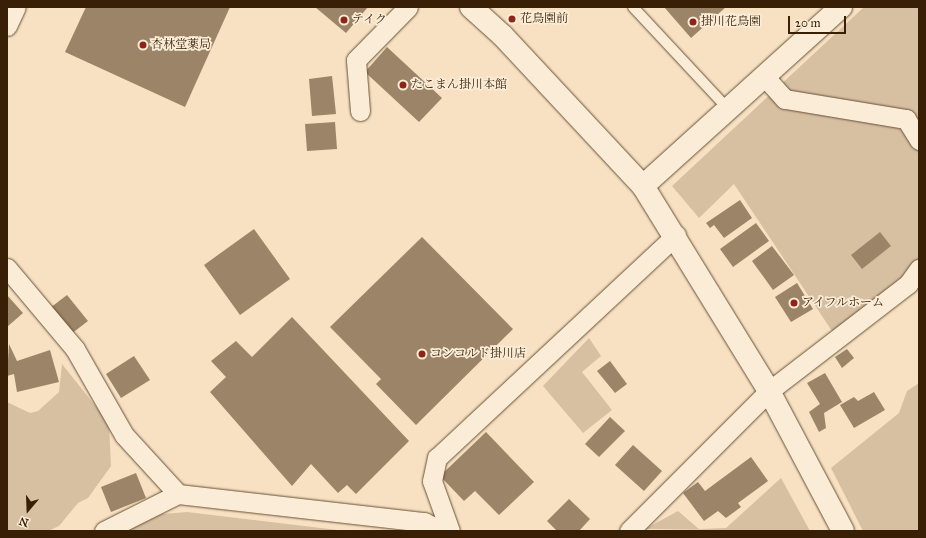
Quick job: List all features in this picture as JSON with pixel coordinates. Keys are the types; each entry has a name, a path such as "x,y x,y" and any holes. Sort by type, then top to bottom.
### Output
{"street":[{"path":"7,26 16,7"},
{"path":"360,111 356,60 408,7"},
{"path":"471,7 503,36 643,186 676,235 770,391 843,531"},
{"path":"643,186 841,7"},
{"path":"764,76 785,99 906,119 919,140"},
{"path":"450,531 432,481 438,458 676,235"},
{"path":"7,268 75,349 124,434 178,494"},
{"path":"630,531 770,391 908,284 919,269"},
{"path":"104,531 178,494 424,522 442,531"}],"lane":[{"path":"633,7 728,109"}],"shaded area":[{"path":"864,7 919,7 919,264 834,334 734,184 699,218 672,186"},
{"path":"589,338 601,356 582,372 612,410 583,433 543,386"},
{"path":"62,364 109,423 111,466 88,498 78,503 59,526 48,531 7,531 7,402 30,413 38,411 59,392"},
{"path":"919,383 919,531 863,531 831,468 899,413 907,391"},
{"path":"781,478 810,531 645,529 678,511 699,529 726,528"},
{"path":"187,512 346,531 117,531 151,515"}],"building":[{"path":"86,7 230,7 185,107 65,52"},
{"name":"テイク","path":"315,7 368,7 346,33"},
{"name":"掛川花鳥園","path":"664,7 726,7 691,38"},
{"name":"たこまん掛川本館","path":"387,47 442,98 419,122 365,72"},
{"path":"332,76 336,114 312,116 309,79"},
{"path":"335,122 337,149 307,151 305,124"},
{"path":"740,200 752,218 724,238 714,225 710,228 706,223"},
{"path":"756,223 769,241 733,267 720,249"},
{"path":"254,229 290,279 240,315 204,265"},
{"path":"880,232 891,246 862,269 851,255"},
{"name":"コンコルド掛川店","path":"422,237 513,329 416,425 376,384 381,379 330,327"},
{"path":"772,246 794,275 773,290 752,261"},
{"name":"アイフルホーム","path":"797,283 813,309 791,322 775,297"},
{"path":"7,295 23,313 7,327"},
{"path":"67,295 88,321 71,334 50,308"},
{"path":"292,317 409,441 356,494 347,485 338,493 311,464 292,486 210,392 226,377 211,361 236,341 252,357"},
{"path":"9,344 17,361 50,350 59,382 17,392 14,374 7,376"},
{"path":"847,349 854,358 842,368 835,357"},
{"path":"134,356 150,380 121,398 106,374"},
{"path":"610,361 627,384 615,393 597,371"},
{"path":"825,373 842,402 824,413 826,428 819,432 809,412 820,404 807,383"},
{"path":"874,392 885,410 854,428 840,405 854,397 858,401"},
{"path":"610,417 625,431 599,457 585,444"},
{"path":"486,432 534,482 499,515 475,491 464,501 440,476"},
{"path":"633,445 662,471 644,491 615,465"},
{"path":"751,457 768,481 738,503 741,507 726,518 718,511 704,521 683,493 698,482 705,491"},
{"path":"136,473 146,498 111,512 101,487"},
{"path":"569,499 590,519 579,531 557,531 547,521"}],"place":[{"name":"花鳥園前","path":"512,19"},
{"name":"テイク","path":"344,20"},
{"name":"掛川花鳥園","path":"693,22"},
{"name":"杏林堂薬局","path":"143,45"},
{"name":"たこまん掛川本館","path":"403,85"},
{"name":"アイフルホーム","path":"794,303"},
{"name":"コンコルド掛川店","path":"422,354"}]}
